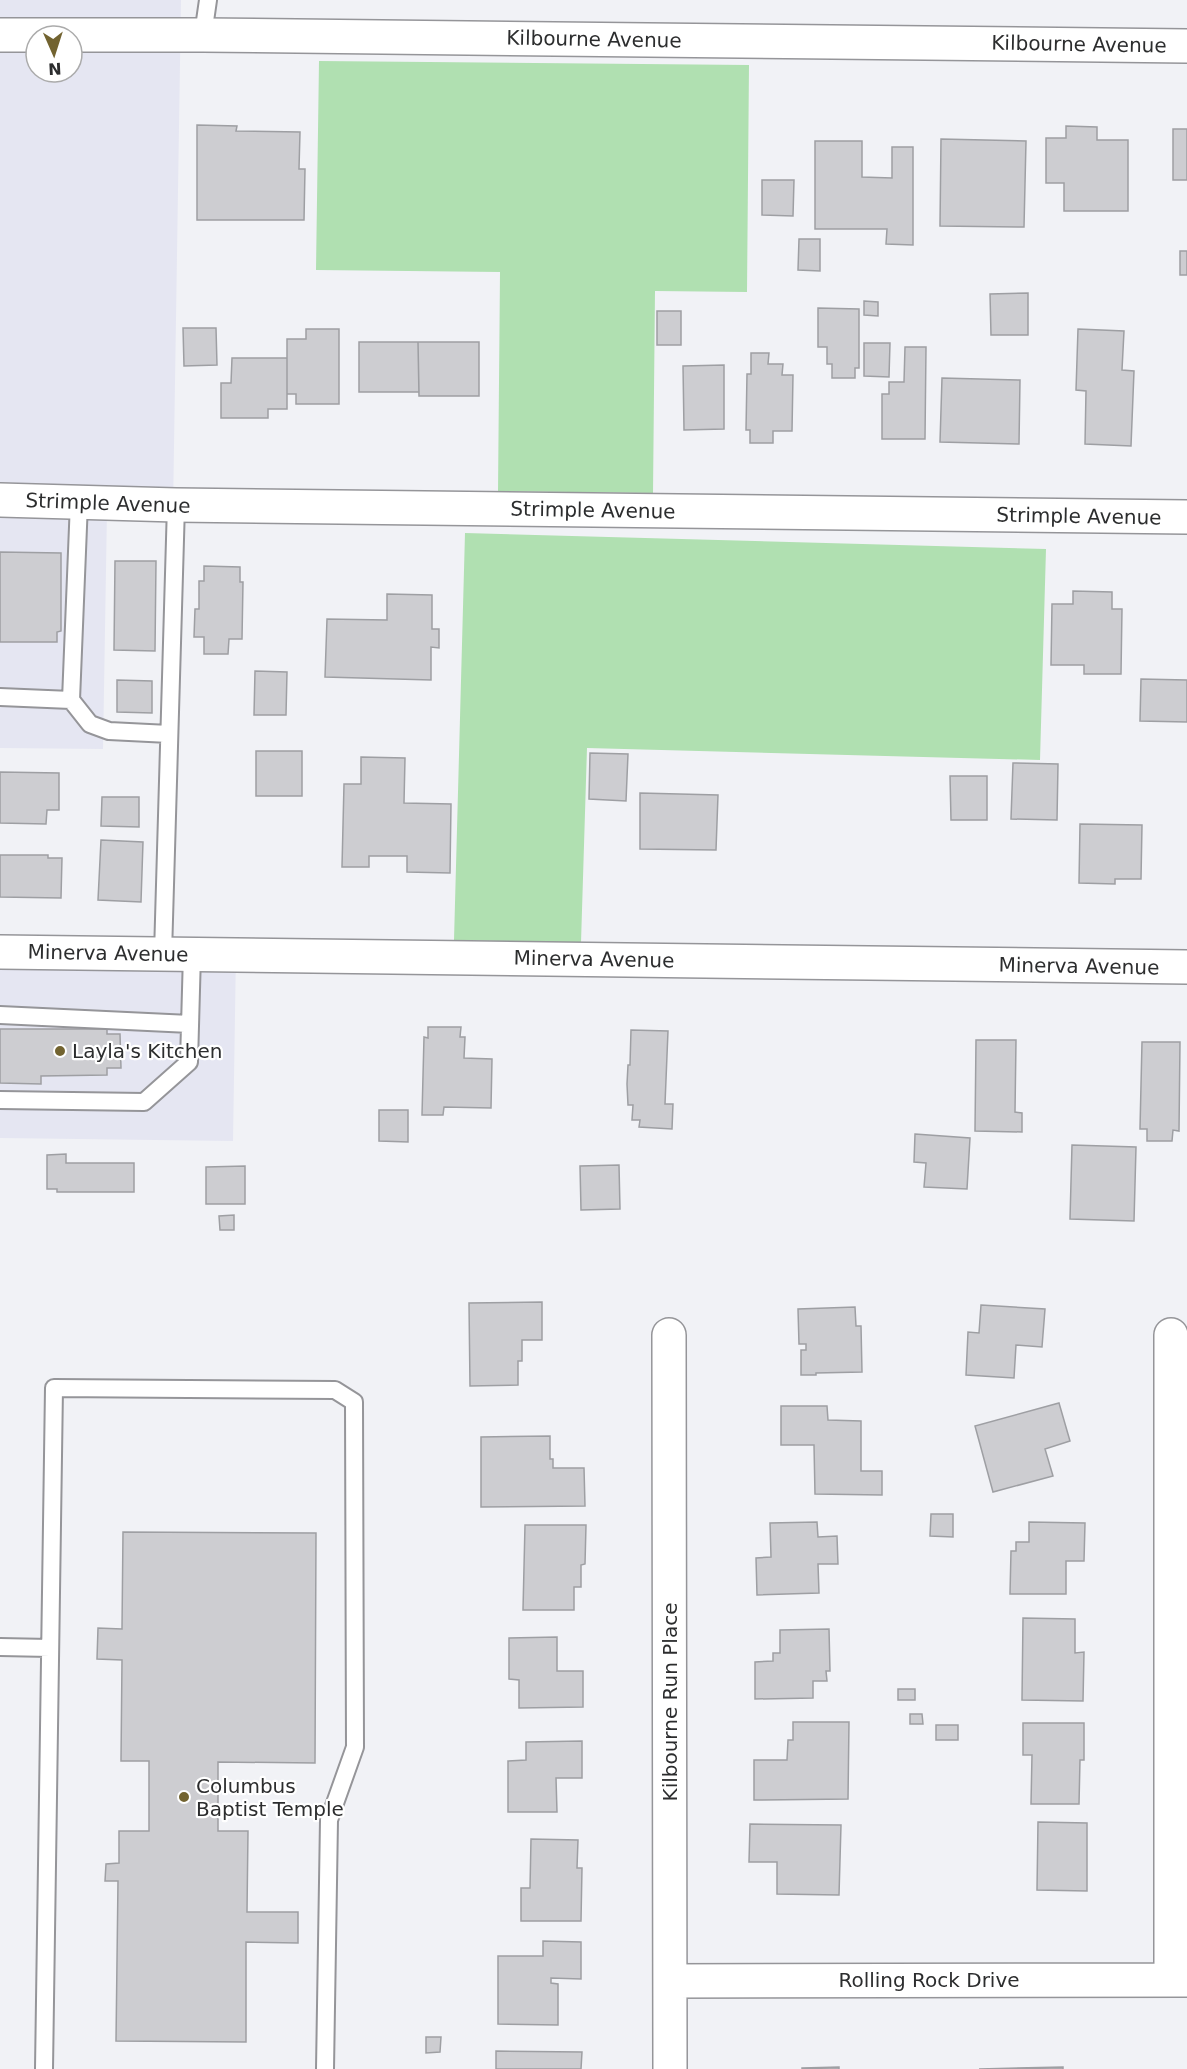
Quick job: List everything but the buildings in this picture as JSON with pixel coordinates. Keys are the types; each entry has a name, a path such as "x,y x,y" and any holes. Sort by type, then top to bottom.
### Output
{"street":[{"name":"Kilbourne Avenue","path":"0,35 203,35 1187,46"},
{"name":"Strimple Avenue","path":"0,500 176,505 1187,517"},
{"name":"Minerva Avenue","path":"0,952 1187,967"},
{"name":"Kilbourne Run Place","path":"669,1335 670,2069"},
{"path":"1171,1335 1179,1980"},
{"name":"Rolling Rock Drive","path":"670,1981 1179,1980"}],"lane":[{"path":"203,35 208,0"},
{"path":"79,502 71,700 90,724 109,731 169,734"},
{"path":"0,1100 144,1102 189,1062 190,1024 178,954 169,734 176,505"},
{"path":"0,697 71,700"},
{"path":"0,1016 190,1024"},
{"path":"44,2069 54,1388 335,1390 354,1402 355,1747 329,1820 325,2069"},
{"path":"0,1647 50,1648"}],"shaded area":[{"path":"0,0 181,0 173,510 107,510 103,749 0,748"},
{"path":"0,949 236,952 233,1141 0,1138"}],"green space":[{"path":"319,61 749,65 747,292 655,291 653,493 498,491 500,272 316,270"},
{"path":"465,533 1046,549 1040,760 587,748 581,943 454,940"}],"place":[{"name":"Layla's Kitchen","path":"60,1051"},
{"name":"Columbus Baptist Temple","path":"184,1797"}]}
